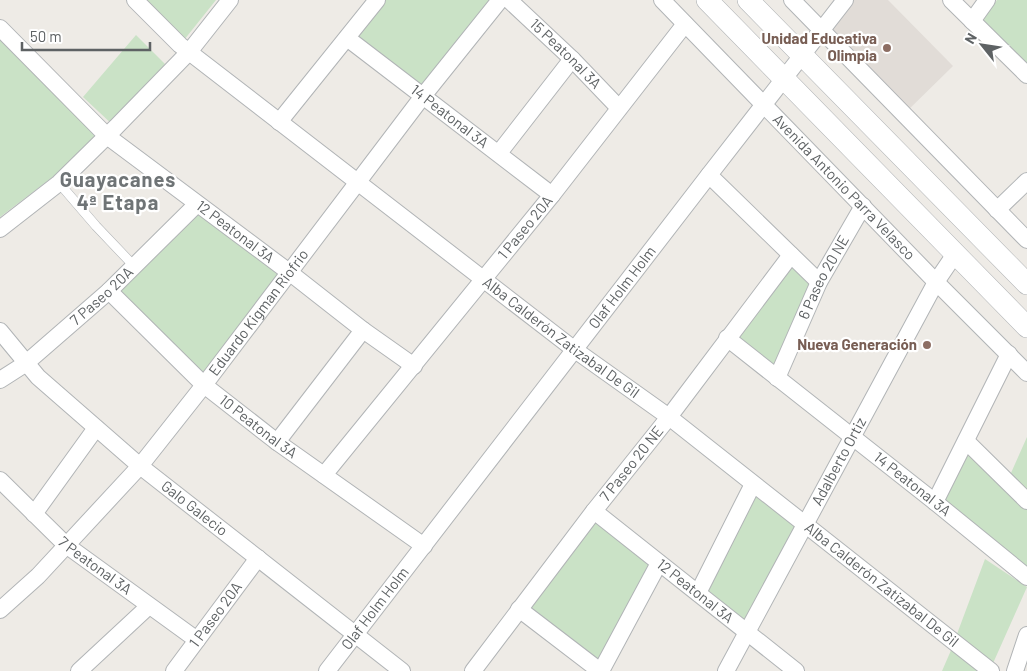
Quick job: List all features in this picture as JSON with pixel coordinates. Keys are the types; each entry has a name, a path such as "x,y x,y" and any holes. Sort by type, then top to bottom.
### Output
{"street":[{"name":"Alba Calderón Zatizabal De Gil","path":"135,0 189,52 575,350 669,418 991,671"},
{"path":"0,229 59,183 107,136 189,52 230,0"},
{"path":"280,122 377,0"},
{"name":"Eduardo Kigman Riofrio","path":"0,610 38,576 140,466 204,385 423,96 500,0"},
{"name":"15 Peatonal 3A","path":"509,0 572,59 619,108"},
{"name":"Avenida Antonio Parra Velasco","path":"662,0 1027,373"},
{"path":"707,0 1027,327"},
{"path":"748,0 1027,284"},
{"path":"792,0 1027,240"},
{"name":"Olaf Holm Holm","path":"327,671 845,0"},
{"path":"951,0 1027,75"},
{"path":"972,21 987,0"},
{"name":"1 Paseo 20A","path":"324,475 552,195 685,24"},
{"name":"12 Peatonal 3A","path":"0,28 107,136 363,330 414,366"},
{"name":"14 Peatonal 3A","path":"347,38 552,195"},
{"path":"499,153 572,59"},
{"path":"709,174 819,282"},
{"path":"998,210 1027,181"},
{"name":"7 Paseo 20A","path":"0,380 25,364 108,291 197,204"},
{"name":"6 Paseo 20 NE","path":"777,378 819,282 863,206"},
{"name":"Adalberto Ortiz","path":"726,671 936,282 955,254"},
{"name":"7 Paseo 20 NE","path":"473,671 594,511 669,418 727,338 791,255"},
{"name":"10 Peatonal 3A","path":"108,291 204,385 277,442 424,546"},
{"path":"277,442 363,330"},
{"name":"Galo Galecio","path":"0,331 38,378 140,466 402,671"},
{"name":"14 Peatonal 3A","path":"727,338 1027,576"},
{"path":"935,502 1009,354"},
{"path":"34,514 96,428"},
{"path":"966,441 1027,501"},
{"name":"7 Peatonal 3A","path":"0,480 66,545 197,640"},
{"path":"698,593 753,484"},
{"name":"12 Peatonal 3A","path":"594,511 796,671"},
{"name":"1 Paseo 20A","path":"174,671 258,558"},
{"path":"519,609 600,671 659,563"},
{"path":"80,671 149,606"},
{"path":"1015,671 1027,635"}],"lane":[{"path":"59,183 134,266"}],"shaded area":[{"name":"Unidad Educativa Olimpia","path":"845,0 888,0 953,66 903,115 822,30"}],"green space":[{"path":"142,0 216,0 180,45"},
{"path":"377,0 500,0 423,96 347,38"},
{"path":"997,0 1027,0 1027,75 981,22"},
{"path":"0,28 107,136 0,217"},
{"path":"136,35 165,64 115,127 83,97"},
{"path":"197,204 289,272 204,385 109,291"},
{"path":"791,255 819,282 777,378 727,338"},
{"path":"1027,437 1027,577 935,502 966,441 1007,482"},
{"path":"753,484 806,524 746,633 698,593"},
{"path":"594,511 659,563 601,671 519,609"},
{"path":"985,559 1027,587 990,670 954,642"},
{"path":"952,648 988,671 942,671"}],"place":[{"name":"Unidad Educativa Olimpia","path":"887,48"},
{"name":"Nueva Generación","path":"927,345"}],"district":[{"name":"Guayacanes 4ª Etapa","path":"118,192"}]}
